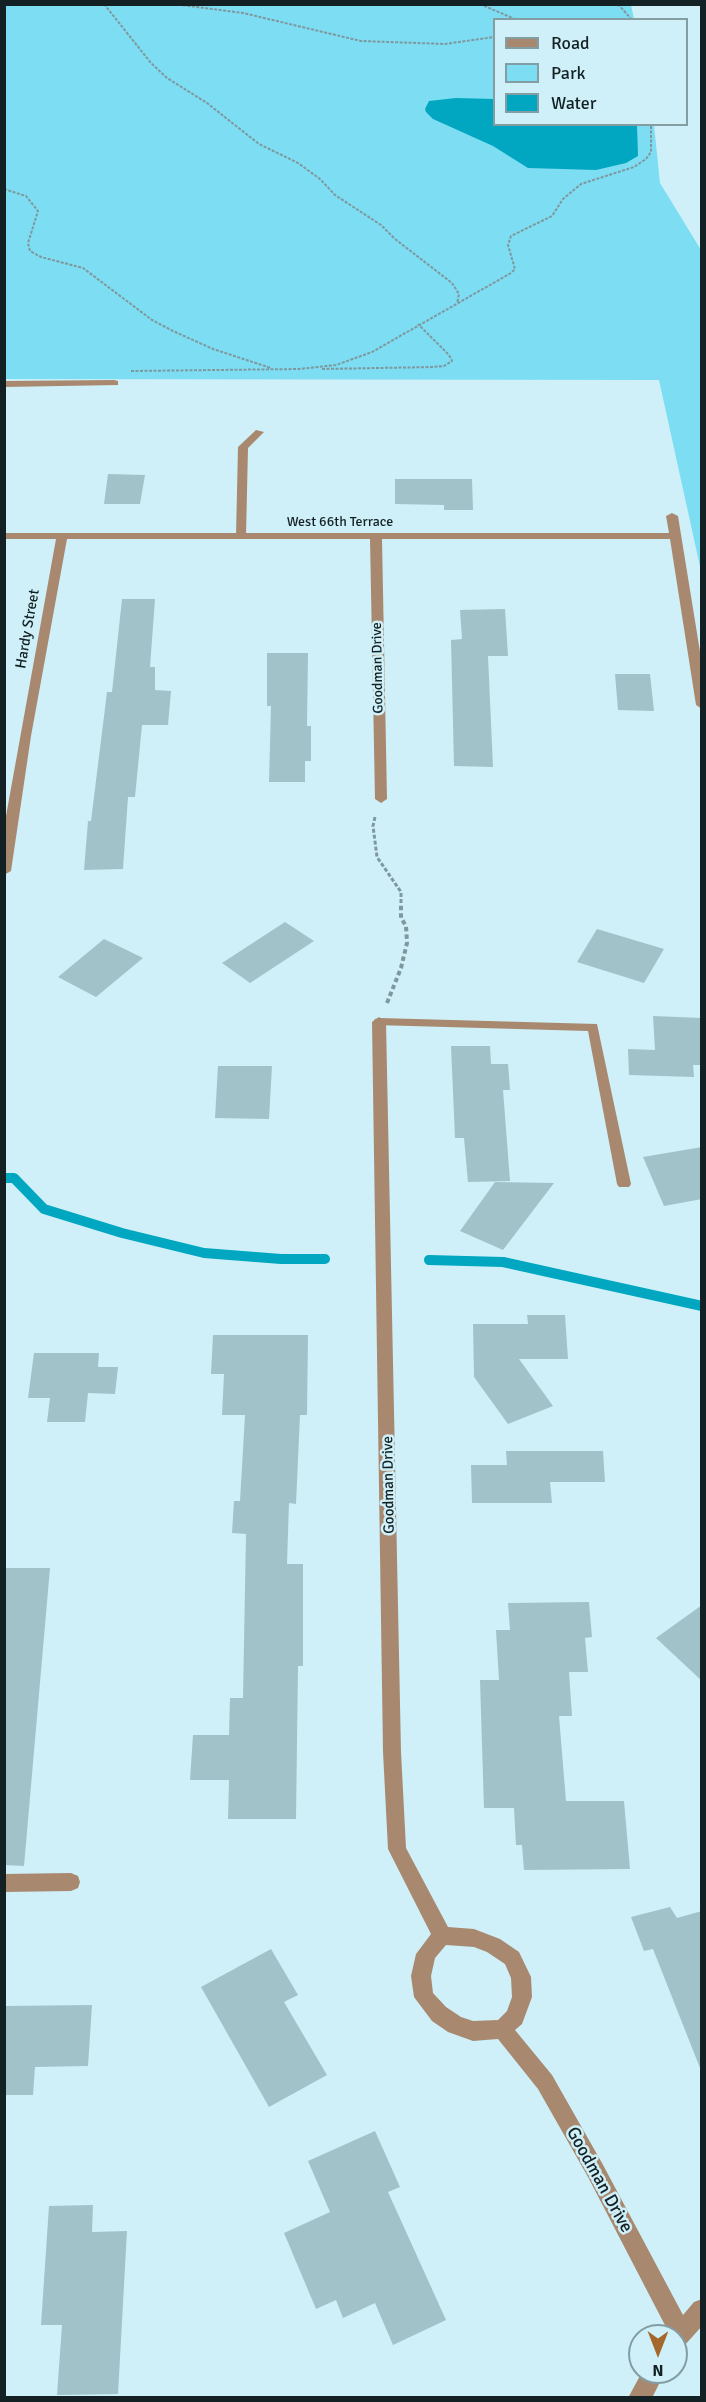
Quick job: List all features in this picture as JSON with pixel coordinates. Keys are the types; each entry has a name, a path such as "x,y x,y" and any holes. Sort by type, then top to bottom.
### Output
{"street":[{"path":"4,384 114,383"},
{"path":"672,516 702,705"},
{"name":"West 66th Terrace","path":"4,536 675,536"},
{"name":"Hardy Street","path":"4,871 25,736 62,536"},
{"name":"Goodman Drive","path":"376,537 381,799"},
{"name":"Goodman Drive","path":"379,1022 392,1752 397,1849 442,1936"},
{"path":"4,1883 71,1882"},
{"path":"442,1936 474,1938 493,1945 512,1958 521,1977 522,1997 515,2016 502,2029 473,2031 455,2025 439,2014 424,1997 421,1976 426,1953 442,1936"},
{"name":"Goodman Drive","path":"502,2029 545,2082 595,2170 672,2324"},
{"path":"688,2325 702,2310"},
{"path":"639,2397 647,2384"}],"lane":[{"path":"241,536 243,447 259,432"},
{"path":"379,1022 593,1027 624,1184"}],"path":[{"path":"104,4 118,25 167,78 207,103 260,144 298,162 320,179 335,195 381,225 395,239 452,283 459,294 456,305"},
{"path":"174,4 243,13 371,42 445,44 493,37"},
{"path":"480,4 512,18"},
{"path":"618,4 630,18"},
{"path":"303,369 336,365 361,357 456,305 515,269 508,245 511,236 552,216 563,199 581,184 634,167 646,159 651,152 653,141 651,126"},
{"path":"4,189 26,196 38,211 28,243 30,251 41,257 83,268 152,320 173,331 213,350 277,370"},
{"path":"125,370 404,368 448,364 452,361 449,355 418,324"},
{"path":"379,1022 401,968 407,943 406,926 401,918 401,892 377,857 373,826 381,799"}],"green space":[{"path":"5,5 631,5 634,18 493,18 493,126 654,126 660,183 701,250 701,571 659,380 5,379"}],"water":[{"path":"456,98 493,99 493,126 637,126 638,156 626,163 596,170 528,168 493,146 433,119 425,109 429,101"}],"building":[{"path":"108,474 145,475 140,504 104,504"},
{"path":"395,479 472,479 473,510 444,510 444,505 395,504"},
{"path":"122,599 155,599 150,667 155,667 155,690 171,691 168,725 142,725 135,797 128,797 123,869 84,870 88,821 91,821 107,692 112,692"},
{"path":"505,609 508,656 488,656 493,767 454,766 451,640 462,639 460,610"},
{"path":"267,653 308,653 307,726 311,726 311,761 305,761 305,782 269,782 271,706 267,706"},
{"path":"615,674 650,674 654,711 618,710"},
{"path":"285,922 314,941 250,983 222,963"},
{"path":"597,929 664,949 644,983 577,962"},
{"path":"104,939 143,958 96,997 58,977"},
{"path":"653,1016 702,1018 702,1065 693,1065 694,1077 629,1075 628,1049 655,1050"},
{"path":"451,1046 490,1046 491,1064 508,1064 510,1090 503,1090 510,1181 468,1182 464,1138 455,1138"},
{"path":"218,1066 272,1066 269,1119 215,1118"},
{"path":"702,1147 702,1199 664,1206 643,1157"},
{"path":"495,1182 554,1183 503,1250 460,1231"},
{"path":"527,1315 565,1315 568,1359 519,1359 553,1406 508,1424 474,1377 473,1324 528,1324"},
{"path":"213,1335 308,1335 307,1415 300,1415 296,1504 289,1503 287,1564 303,1564 303,1666 298,1666 296,1819 228,1819 229,1780 190,1780 193,1735 229,1735 230,1698 243,1698 246,1534 232,1533 234,1501 240,1501 245,1415 222,1415 224,1374 211,1374"},
{"path":"34,1353 99,1353 98,1367 118,1367 115,1394 88,1393 85,1422 47,1422 50,1398 28,1398"},
{"path":"506,1451 603,1451 605,1482 550,1482 552,1503 472,1503 471,1465 507,1465"},
{"path":"4,1568 50,1568 24,1866 4,1865"},
{"path":"589,1602 592,1637 585,1638 588,1672 569,1672 572,1716 559,1716 566,1801 624,1801 630,1869 524,1870 522,1845 516,1845 514,1808 484,1808 480,1680 499,1680 496,1630 510,1630 508,1603"},
{"path":"702,1605 702,1681 656,1638"},
{"path":"670,1907 677,1918 702,1911 702,2067 700,2068 653,1949 644,1951 631,1917"},
{"path":"271,1949 298,1995 284,2002 327,2075 269,2107 201,1987"},
{"path":"92,2005 88,2066 35,2067 33,2095 4,2095 4,2006"},
{"path":"375,2131 400,2187 388,2192 446,2320 393,2345 375,2303 343,2318 336,2300 316,2309 284,2233 330,2212 308,2161"},
{"path":"93,2205 92,2232 127,2231 118,2394 57,2395 62,2325 41,2325 49,2206"}],"waterway":[{"path":"4,1178 14,1178 44,1209 122,1233 204,1253 281,1259 325,1259"},
{"path":"429,1260 503,1262 702,1306"}]}
